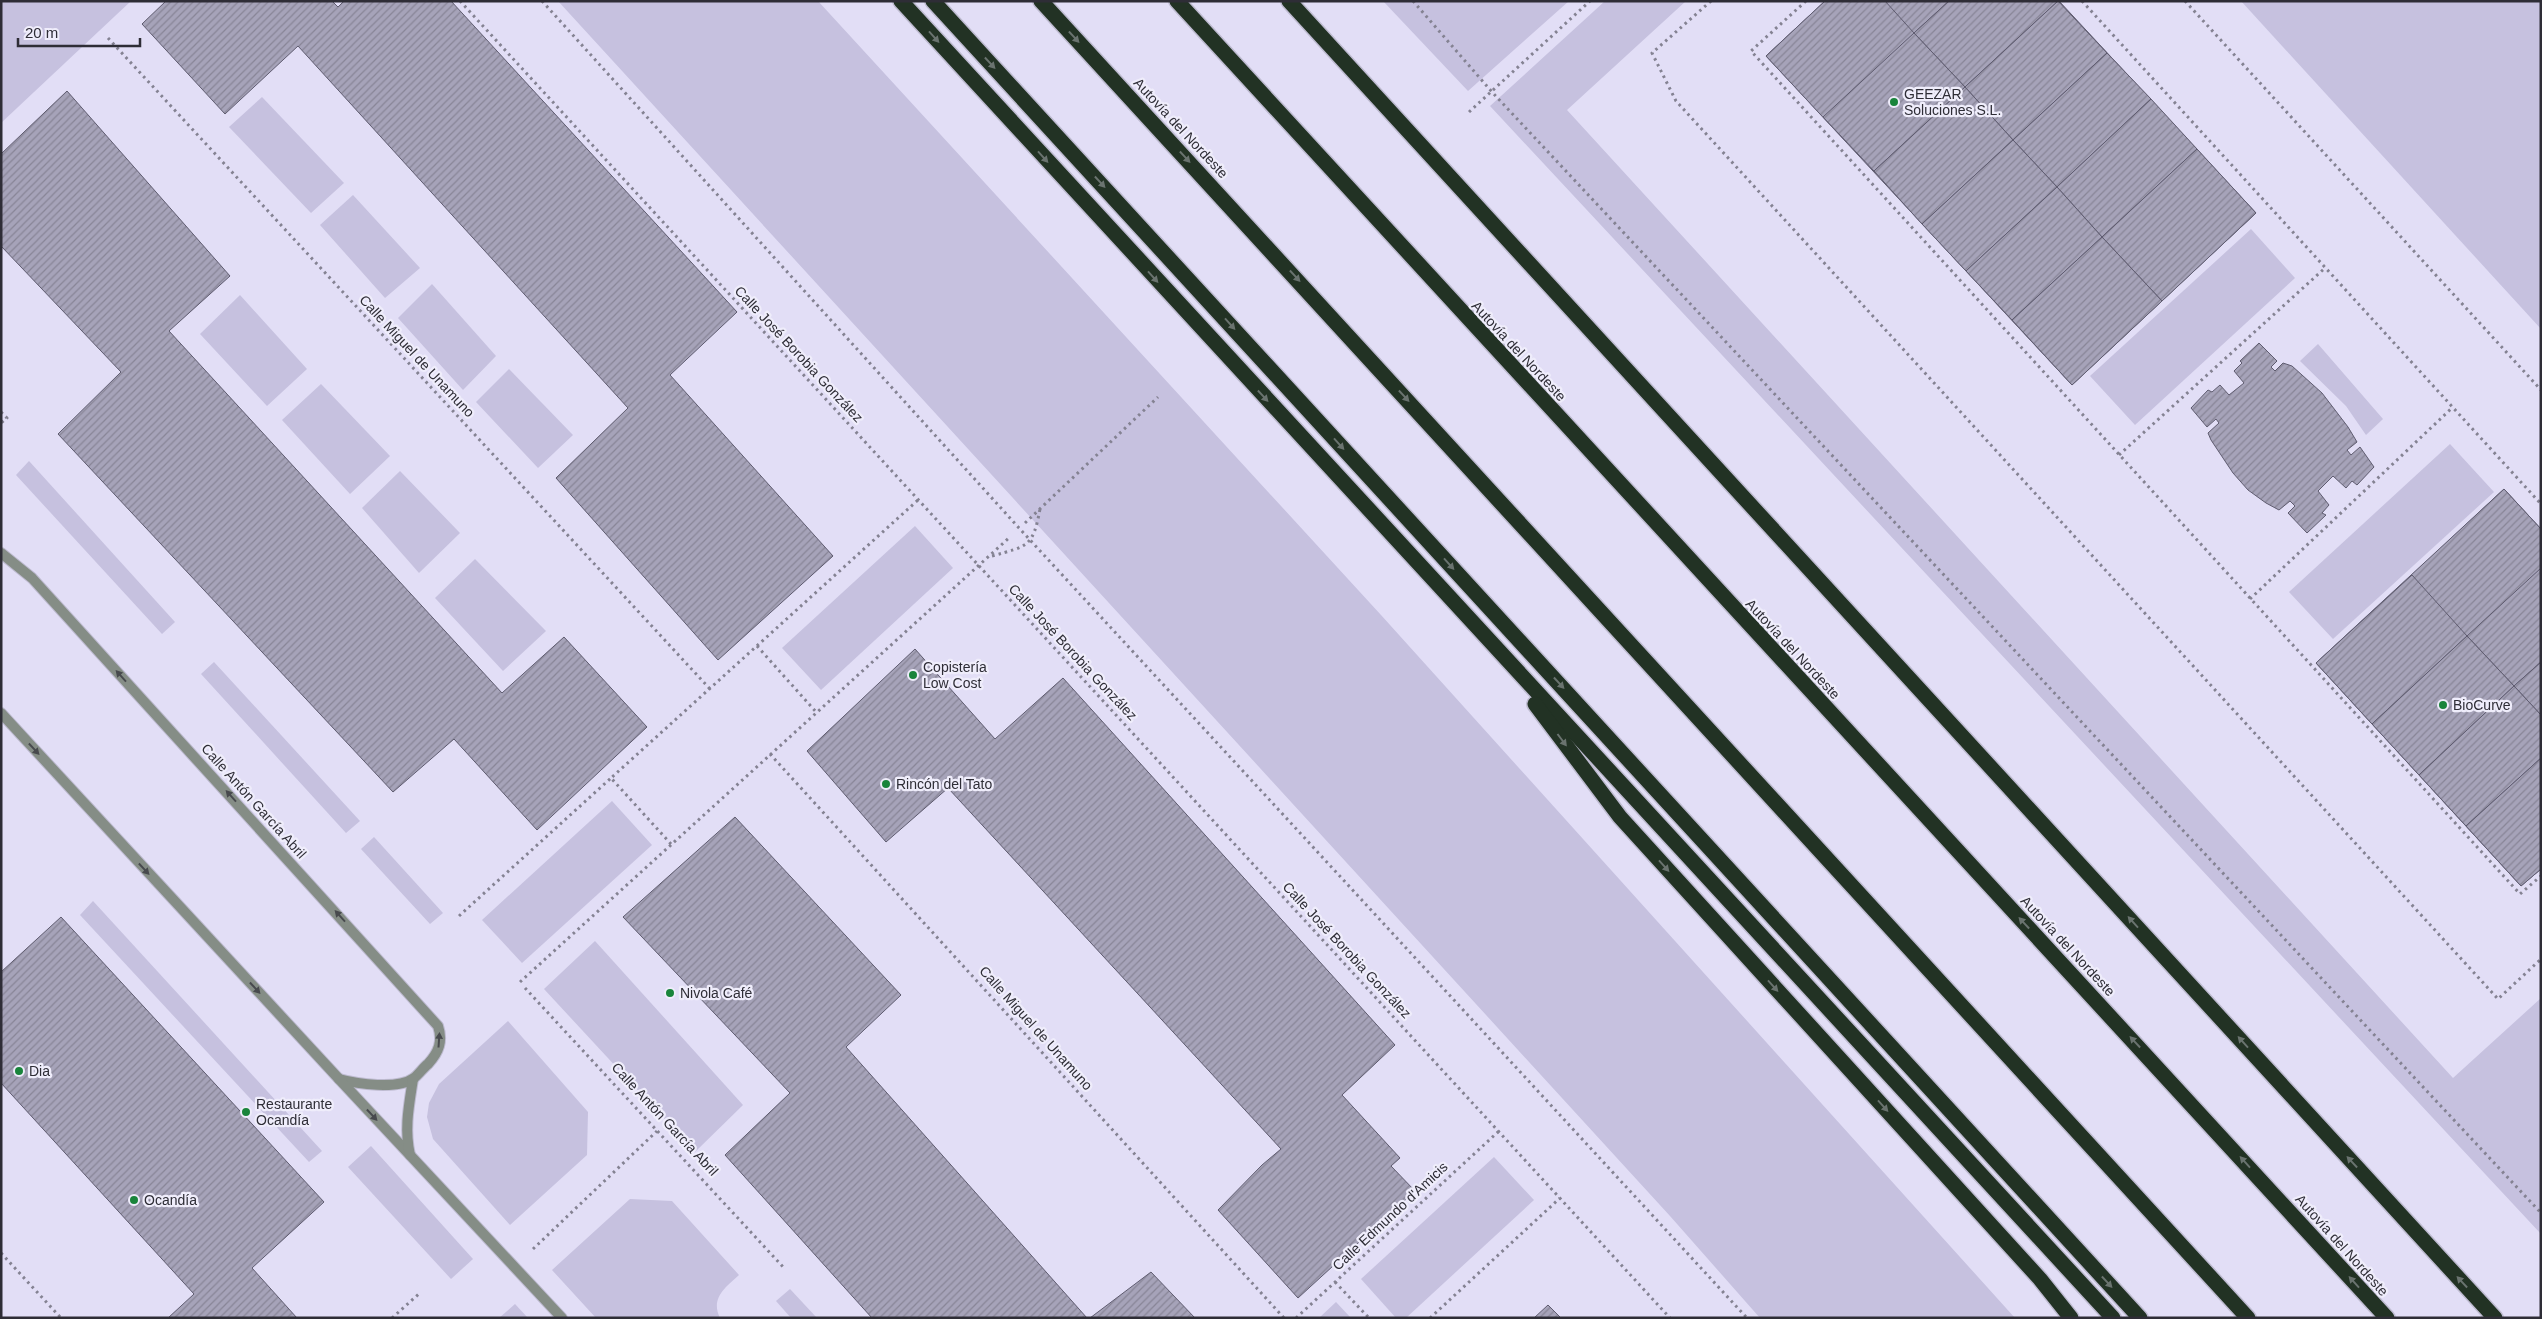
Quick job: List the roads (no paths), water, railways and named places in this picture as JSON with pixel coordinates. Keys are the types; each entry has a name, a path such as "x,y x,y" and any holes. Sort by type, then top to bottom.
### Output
{"highway":[{"path":"901,1 1644,811 2113,1318"},
{"path":"933,1 2140,1318"},
{"name":"Autovía del Nordeste","path":"1041,1 2248,1318"},
{"name":"Autovía del Nordeste","path":"1177,1 2387,1318"},
{"path":"1290,1 2495,1318"},
{"path":"1480,630 1620,817 2033,1272 2071,1318"}],"street":[{"name":"Calle Antón García Abril","path":"1,553 32,578 430,1014 438,1026 441,1036 439,1048 433,1058 413,1079"},
{"path":"1,713 562,1318"},
{"path":"339,1079 362,1085 384,1085 413,1079 407,1116 406,1139 410,1156"}],"place":[{"name":"GEEZAR Soluciones S.L.","path":"1894,102"},
{"name":"Copistería Low Cost","path":"913,675"},
{"name":"BioCurve","path":"2443,705"},
{"name":"Rincón del Tato","path":"886,784"},
{"name":"Nivola Café","path":"670,993"},
{"name":"Dia","path":"19,1071"},
{"name":"Restaurante Ocandía","path":"246,1112"},
{"name":"Ocandía","path":"134,1200"}]}
